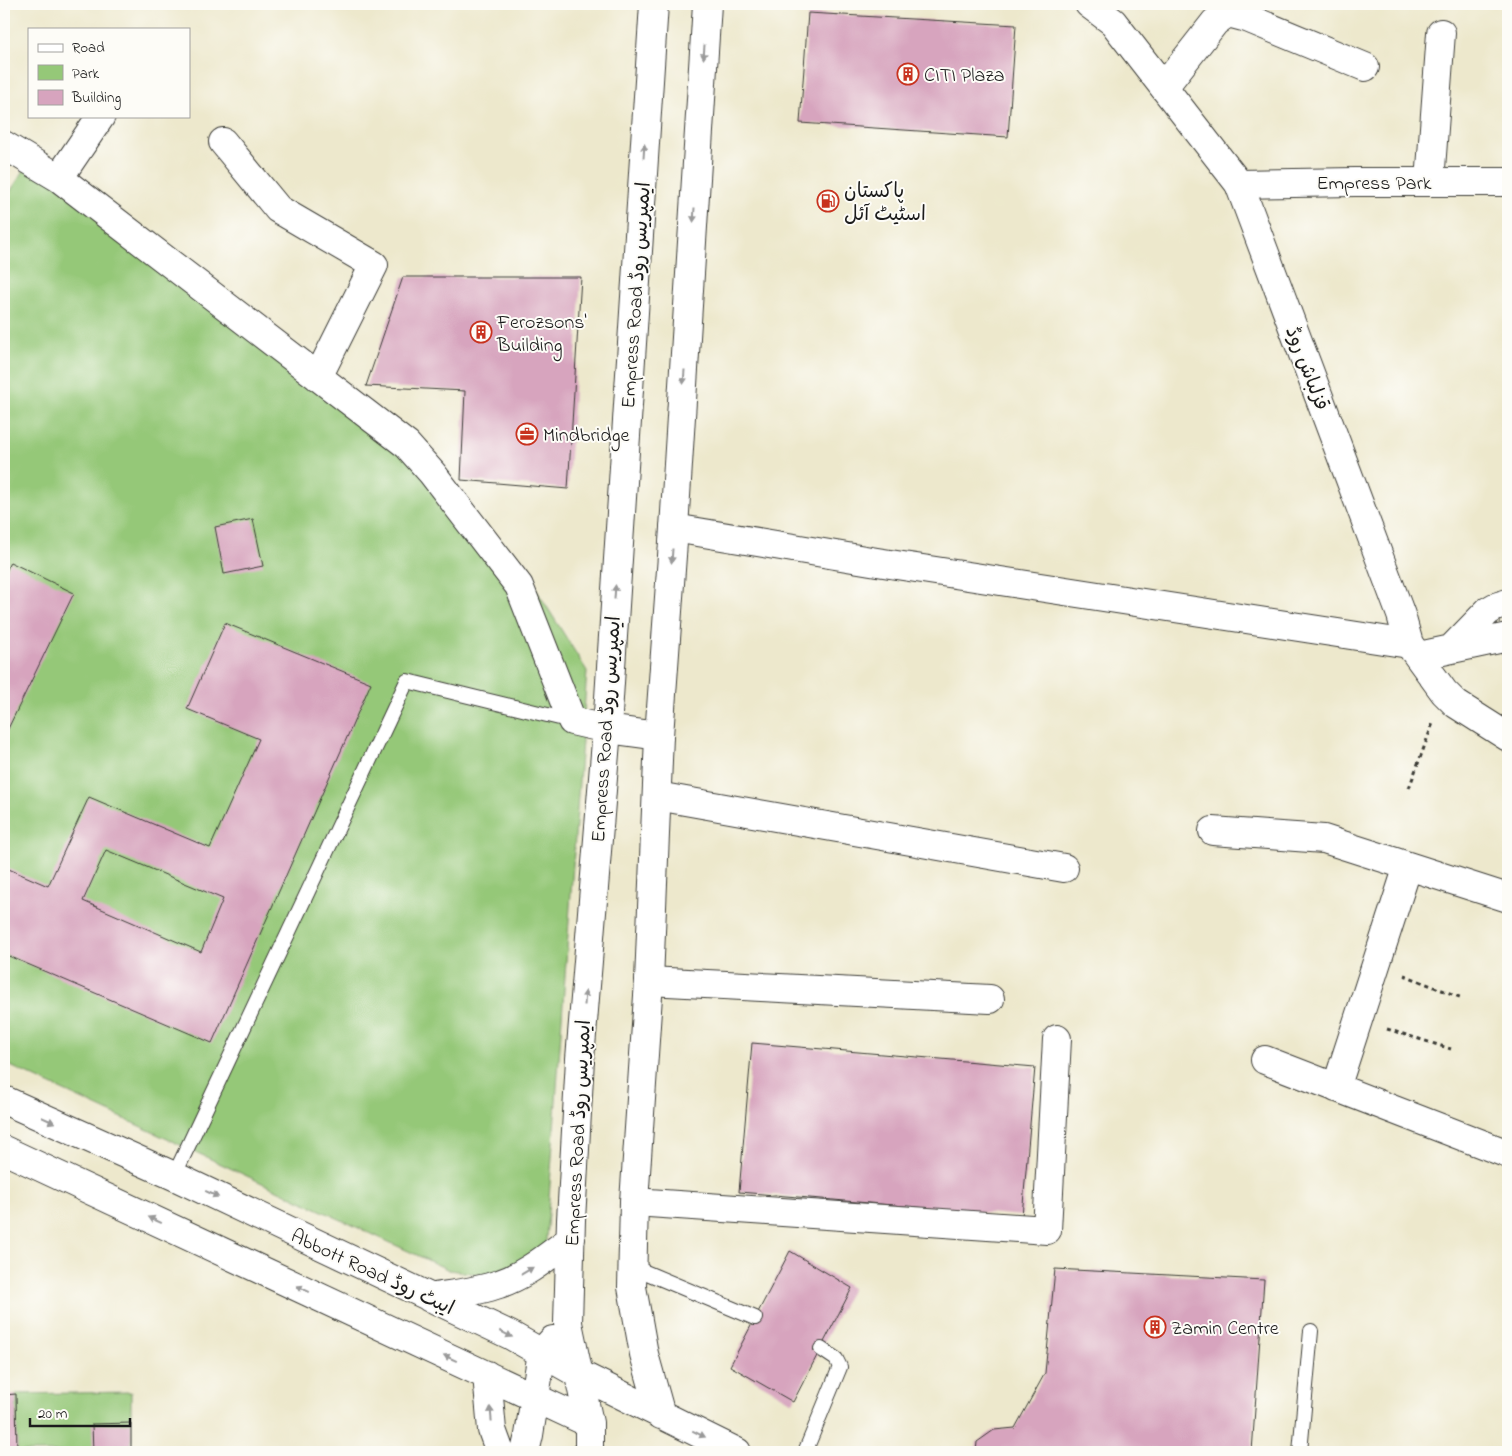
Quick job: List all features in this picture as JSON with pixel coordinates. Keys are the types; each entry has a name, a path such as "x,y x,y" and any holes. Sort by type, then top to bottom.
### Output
{"street":[{"name":"Empress Road ایمپریس روڈ","path":"589,1452 589,1423 568,1323 571,1239 580,1059 607,729 654,4"},
{"path":"661,1415 644,1354 632,1287 634,1202 648,981 659,736 707,4"},
{"name":"قزلباش روڈ","path":"1088,4 1113,22 1239,184 1414,650 1444,692 1456,704 1508,737"},
{"path":"1164,87 1215,22 1228,13 1247,18 1365,67"},
{"path":"1430,182 1441,33"},
{"path":"59,178 100,118"},
{"path":"223,142 278,209 374,265 318,377"},
{"path":"4,145 59,178 406,445 432,473 520,586 572,721 607,729 659,736"},
{"name":"Empress Park","path":"1239,184 1508,182"},
{"path":"674,528 1414,650 1451,649 1508,637"},
{"path":"1451,649 1488,611 1508,603"},
{"path":"657,796 1064,868"},
{"path":"1213,831 1324,839 1508,898"},
{"path":"1336,1088 1408,866"},
{"path":"648,981 990,999"},
{"path":"634,1202 1047,1230 1057,1040"},
{"path":"1265,1060 1508,1154"},
{"name":"Abbott Road ایبٹ روڈ","path":"4,1100 174,1176 430,1298 542,1352 579,1374 737,1452"},
{"path":"4,1150 589,1423"},
{"path":"430,1298 497,1285 517,1277 539,1264 571,1239"},
{"path":"525,1452 542,1352 568,1323"},
{"path":"487,1375 492,1430 500,1452"}],"lane":[{"path":"174,1176 407,681 572,721"},
{"path":"633,1268 755,1318"},
{"path":"1300,1452 1311,1332"},
{"path":"805,1452 840,1367 836,1358 820,1349"}],"path":[{"path":"1410,788 1444,692"},
{"path":"1376,964 1462,998"},
{"path":"1358,1020 1451,1049"}],"green space":[{"path":"30,161 407,445 524,570 587,671 545,1254 492,1276 449,1270 4,1063 4,201"},
{"path":"131,1392 131,1452 17,1452 16,1394"}],"building":[{"name":"CITI Plaza","path":"808,13 1016,25 1008,137 800,123"},
{"name":"Ferozsons' Building","path":"403,277 581,277 568,489 461,480 465,391 366,386"},
{"path":"253,519 263,566 224,574 215,527"},
{"path":"10,562 74,593 4,737 4,576"},
{"path":"225,623 371,683 212,1043 4,954 4,867 48,886 89,797 210,848 259,739 187,709","holes":["106,850 223,899 201,952 83,901"]},
{"path":"752,1043 1035,1067 1022,1216 739,1192"},
{"path":"790,1251 852,1288 793,1402 730,1366"},
{"name":"Zamin Centre","path":"1055,1269 1264,1280 1252,1452 976,1452 977,1442 994,1430 1015,1428 1045,1373"},
{"path":"16,1394 17,1452 4,1452 4,1395"},
{"path":"131,1423 131,1452 93,1452 92,1424"}],"place":[{"name":"CITI Plaza","path":"908,74"},
{"name":"پاکستان اسٹیٹ آئل","path":"828,201"},
{"name":"Ferozsons' Building","path":"481,332"},
{"name":"Mindbridge","path":"527,434"},
{"name":"Zamin Centre","path":"1155,1327"}]}
